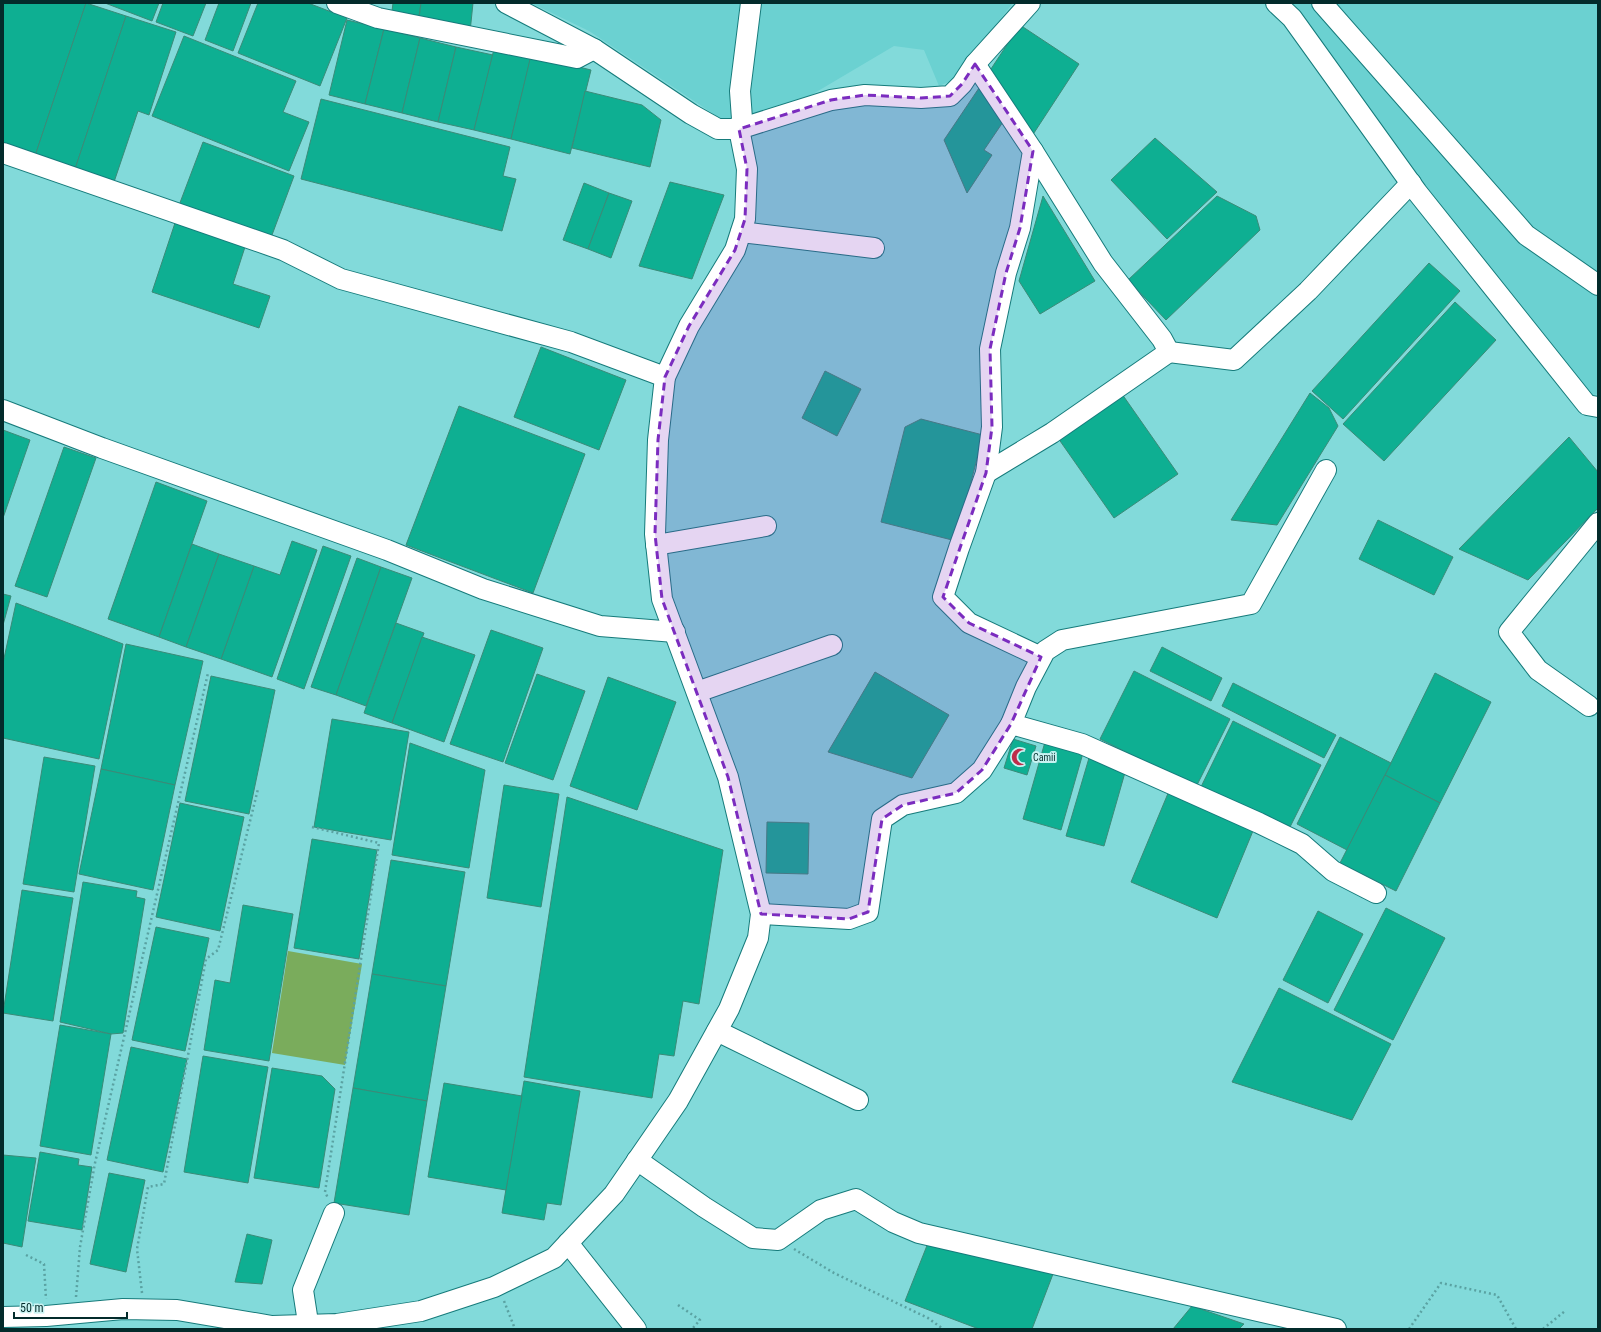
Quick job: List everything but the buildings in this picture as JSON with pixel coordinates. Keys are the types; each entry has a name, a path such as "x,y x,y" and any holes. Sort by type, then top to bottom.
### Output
{"street":[{"path":"337,3 378,18 577,58 594,49"},
{"path":"506,3 594,49 691,114 718,129 739,129 831,100 865,95 921,98 950,96 962,84 975,64 1030,3"},
{"path":"3,1317 46,1316 75,1321 123,1309 177,1310 221,1323 308,1327 421,1311 498,1285 554,1258 614,1194 678,1102 730,1009 758,938 761,914 728,777 662,599 656,545 658,440 666,377 689,326 735,250 745,219 747,169 739,129 742,119 740,91 751,3"},
{"path":"1276,3 1292,18 1411,183 1587,405 1598,407"},
{"path":"1322,3 1526,235 1598,285"},
{"path":"975,64 1033,151 1103,263 1162,339 1169,352"},
{"path":"1033,151 1020,228 1006,274 990,349 992,427 986,473 943,597 969,623 1041,657"},
{"path":"3,153 283,250 341,279 571,342 666,377"},
{"path":"986,473 1052,433 1169,352 1234,360 1308,291 1411,183"},
{"path":"741,232 874,248"},
{"path":"3,410 102,448 387,550 482,589 600,626 675,632"},
{"path":"761,914 849,919 868,912 882,819 903,805 956,793 982,770 1011,724 1026,687 1045,650 1062,640 1251,604 1326,470"},
{"path":"1589,706 1538,670 1509,632 1598,522"},
{"path":"656,545 766,526"},
{"path":"697,692 832,646"},
{"path":"1011,724 1082,744 1259,823 1302,844 1333,871 1376,893"},
{"path":"717,1031 858,1100"},
{"path":"637,1160 704,1207 753,1238 778,1240 821,1210 856,1199 893,1222 919,1233 1336,1329"},
{"path":"308,1327 303,1290 334,1213"},
{"path":"568,1243 636,1329"}],"path":[{"path":"75,1321 80,1247 95,1163 208,673"},
{"path":"144,1309 136,1249 148,1187 164,1184 206,959 218,950 258,789"},
{"path":"312,827 379,843 325,1192 334,1213"},
{"path":"778,1240 834,1273 928,1318 943,1329"},
{"path":"26,1255 44,1264 46,1316"},
{"path":"1410,1329 1441,1283 1497,1295 1516,1329"},
{"path":"498,1285 515,1329"},
{"path":"678,1305 700,1320 692,1329"},
{"path":"1543,1329 1565,1311"}],"highlighted area":[{"path":"975,64 1033,151 1020,228 1006,273 990,349 992,427 986,473 943,597 969,623 1041,657 1011,724 982,770 956,793 903,805 882,819 868,912 849,919 761,914 728,777 662,599 655,534 658,440 665,377 689,326 735,250 745,219 747,169 739,129 831,100 865,95 921,98 950,96 962,84"}],"shaded area":[{"path":"531,3 1013,3 951,81 939,86 924,50 894,46 796,104 727,123 589,31"},
{"path":"1292,3 1598,3 1598,394 1588,396 1415,173"}],"green space":[{"path":"288,951 362,964 345,1065 272,1053"}],"place":[{"name":"Camii","path":"1020,757"}]}
